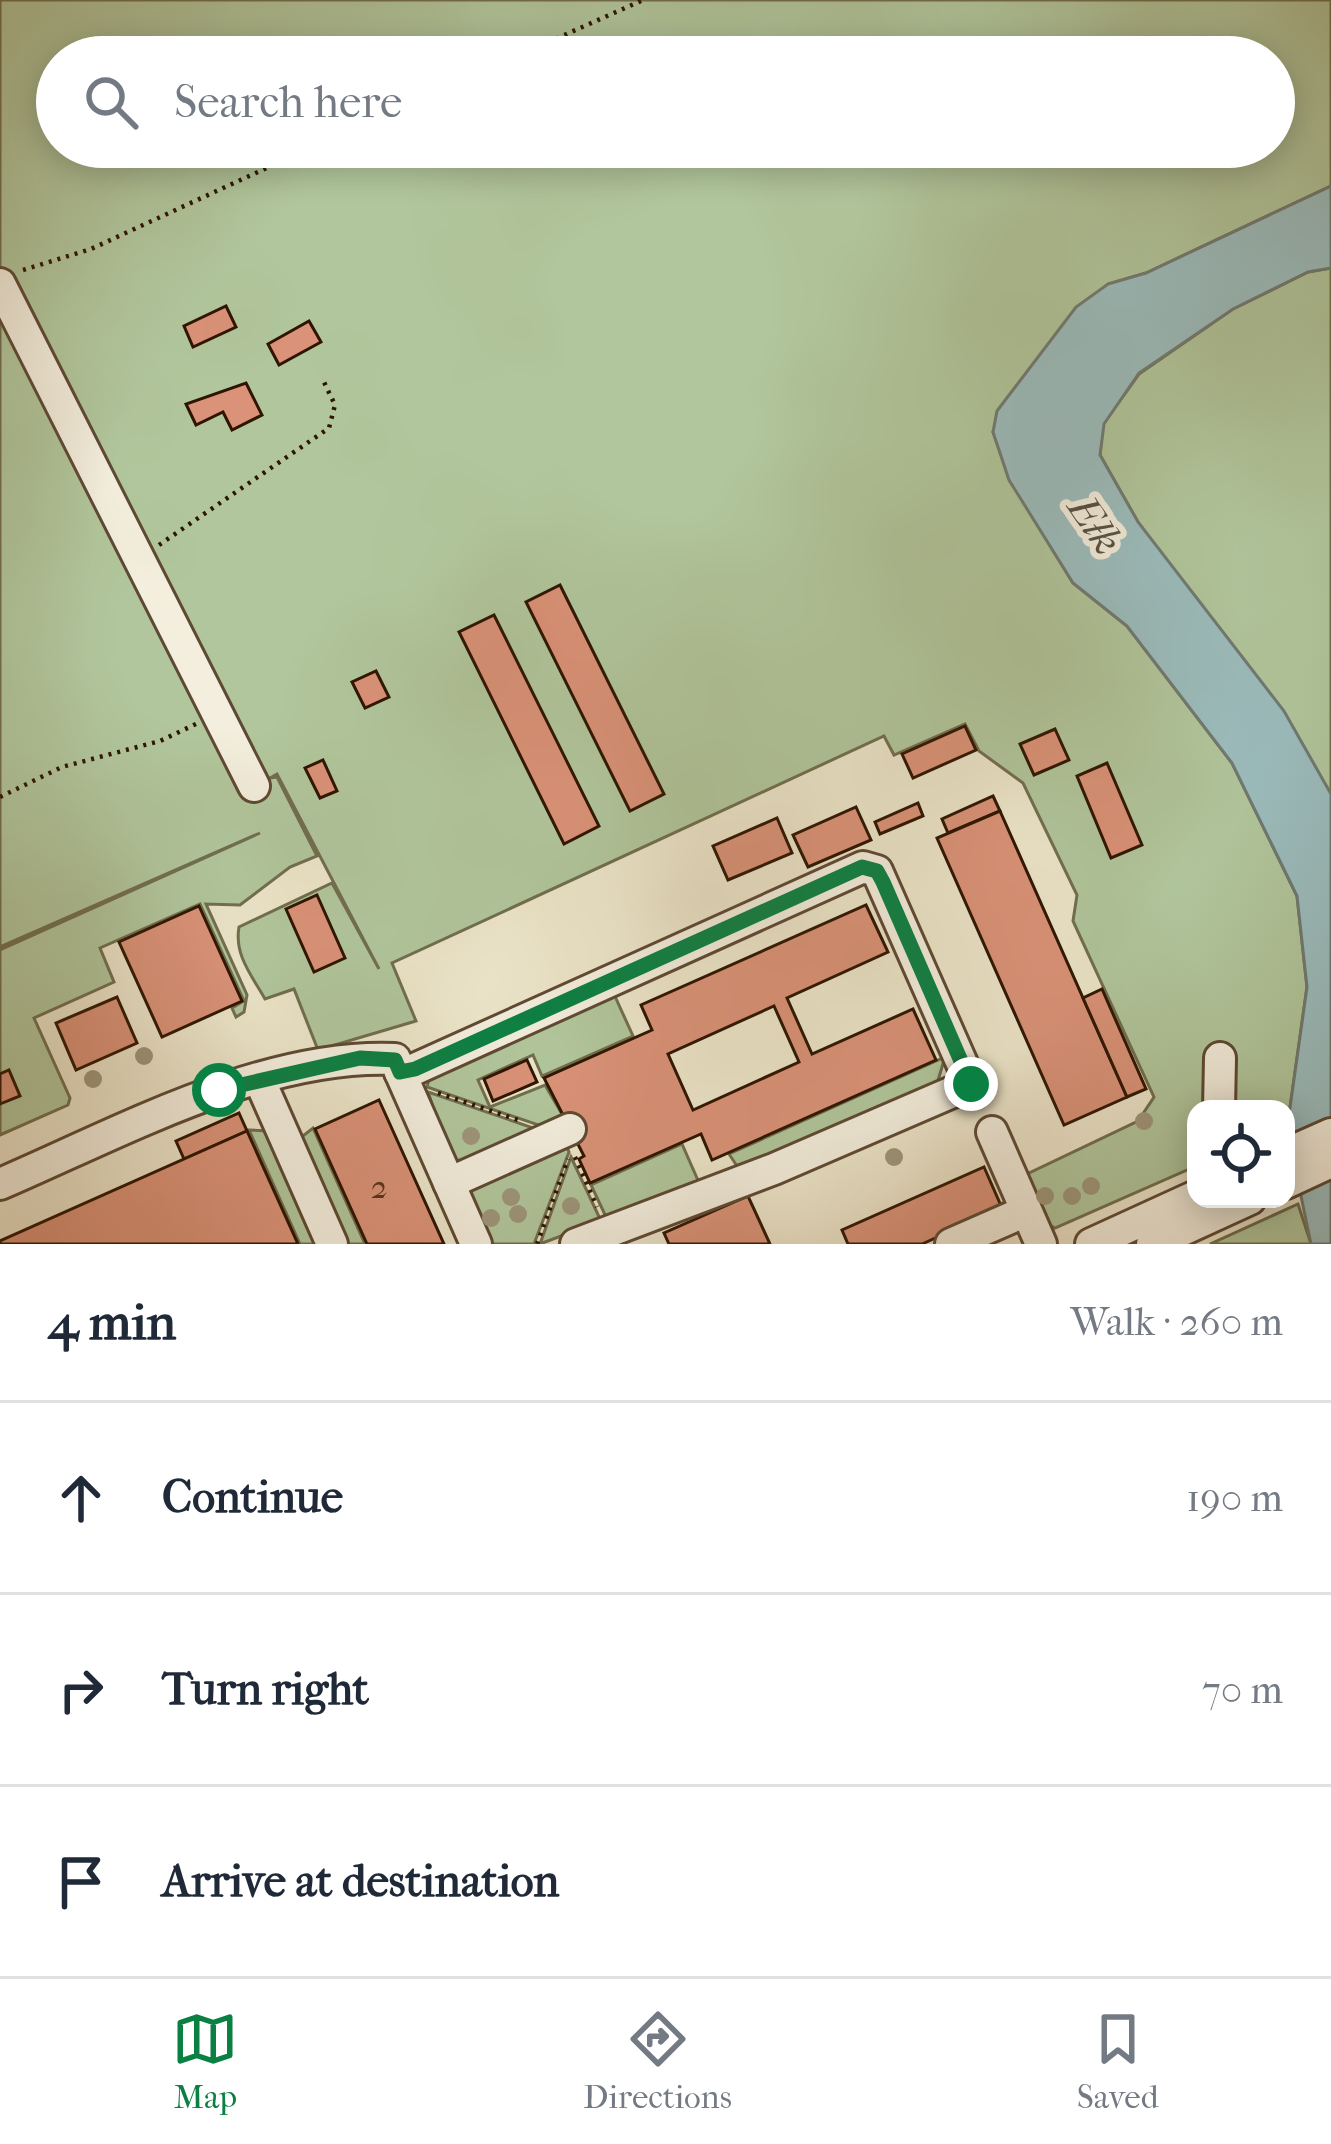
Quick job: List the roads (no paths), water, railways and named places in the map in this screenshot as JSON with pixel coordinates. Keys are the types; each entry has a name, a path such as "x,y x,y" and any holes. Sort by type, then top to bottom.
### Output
{"street":[{"path":"11,277 140,559 254,786"},
{"path":"400,1072 862,867 877,871 971,1084 774,1169 576,1244"},
{"path":"0,1184 219,1090 360,1058 395,1060 476,1244"},
{"path":"1219,1100 1220,1058"},
{"path":"260,1081 332,1244"},
{"path":"992,1132 1041,1244"},
{"path":"1295,1150 1331,1134"},
{"path":"449,1184 571,1140"},
{"path":"1295,1179 1331,1162"},
{"path":"1091,1244 1187,1200"},
{"path":"1152,1244 1230,1208"},
{"path":"951,1244 1026,1211"}],"water":[{"name":"Ełk","path":"1331,186 1331,268 1308,272 1233,309 1139,373 1104,424 1100,455 1138,522 1284,711 1331,794 1331,1244 1311,1244 1295,1167 1295,1100 1291,1100 1307,987 1297,896 1232,763 1127,626 1073,583 1009,480 993,432 997,411 1076,307 1108,284 1146,273"}]}
